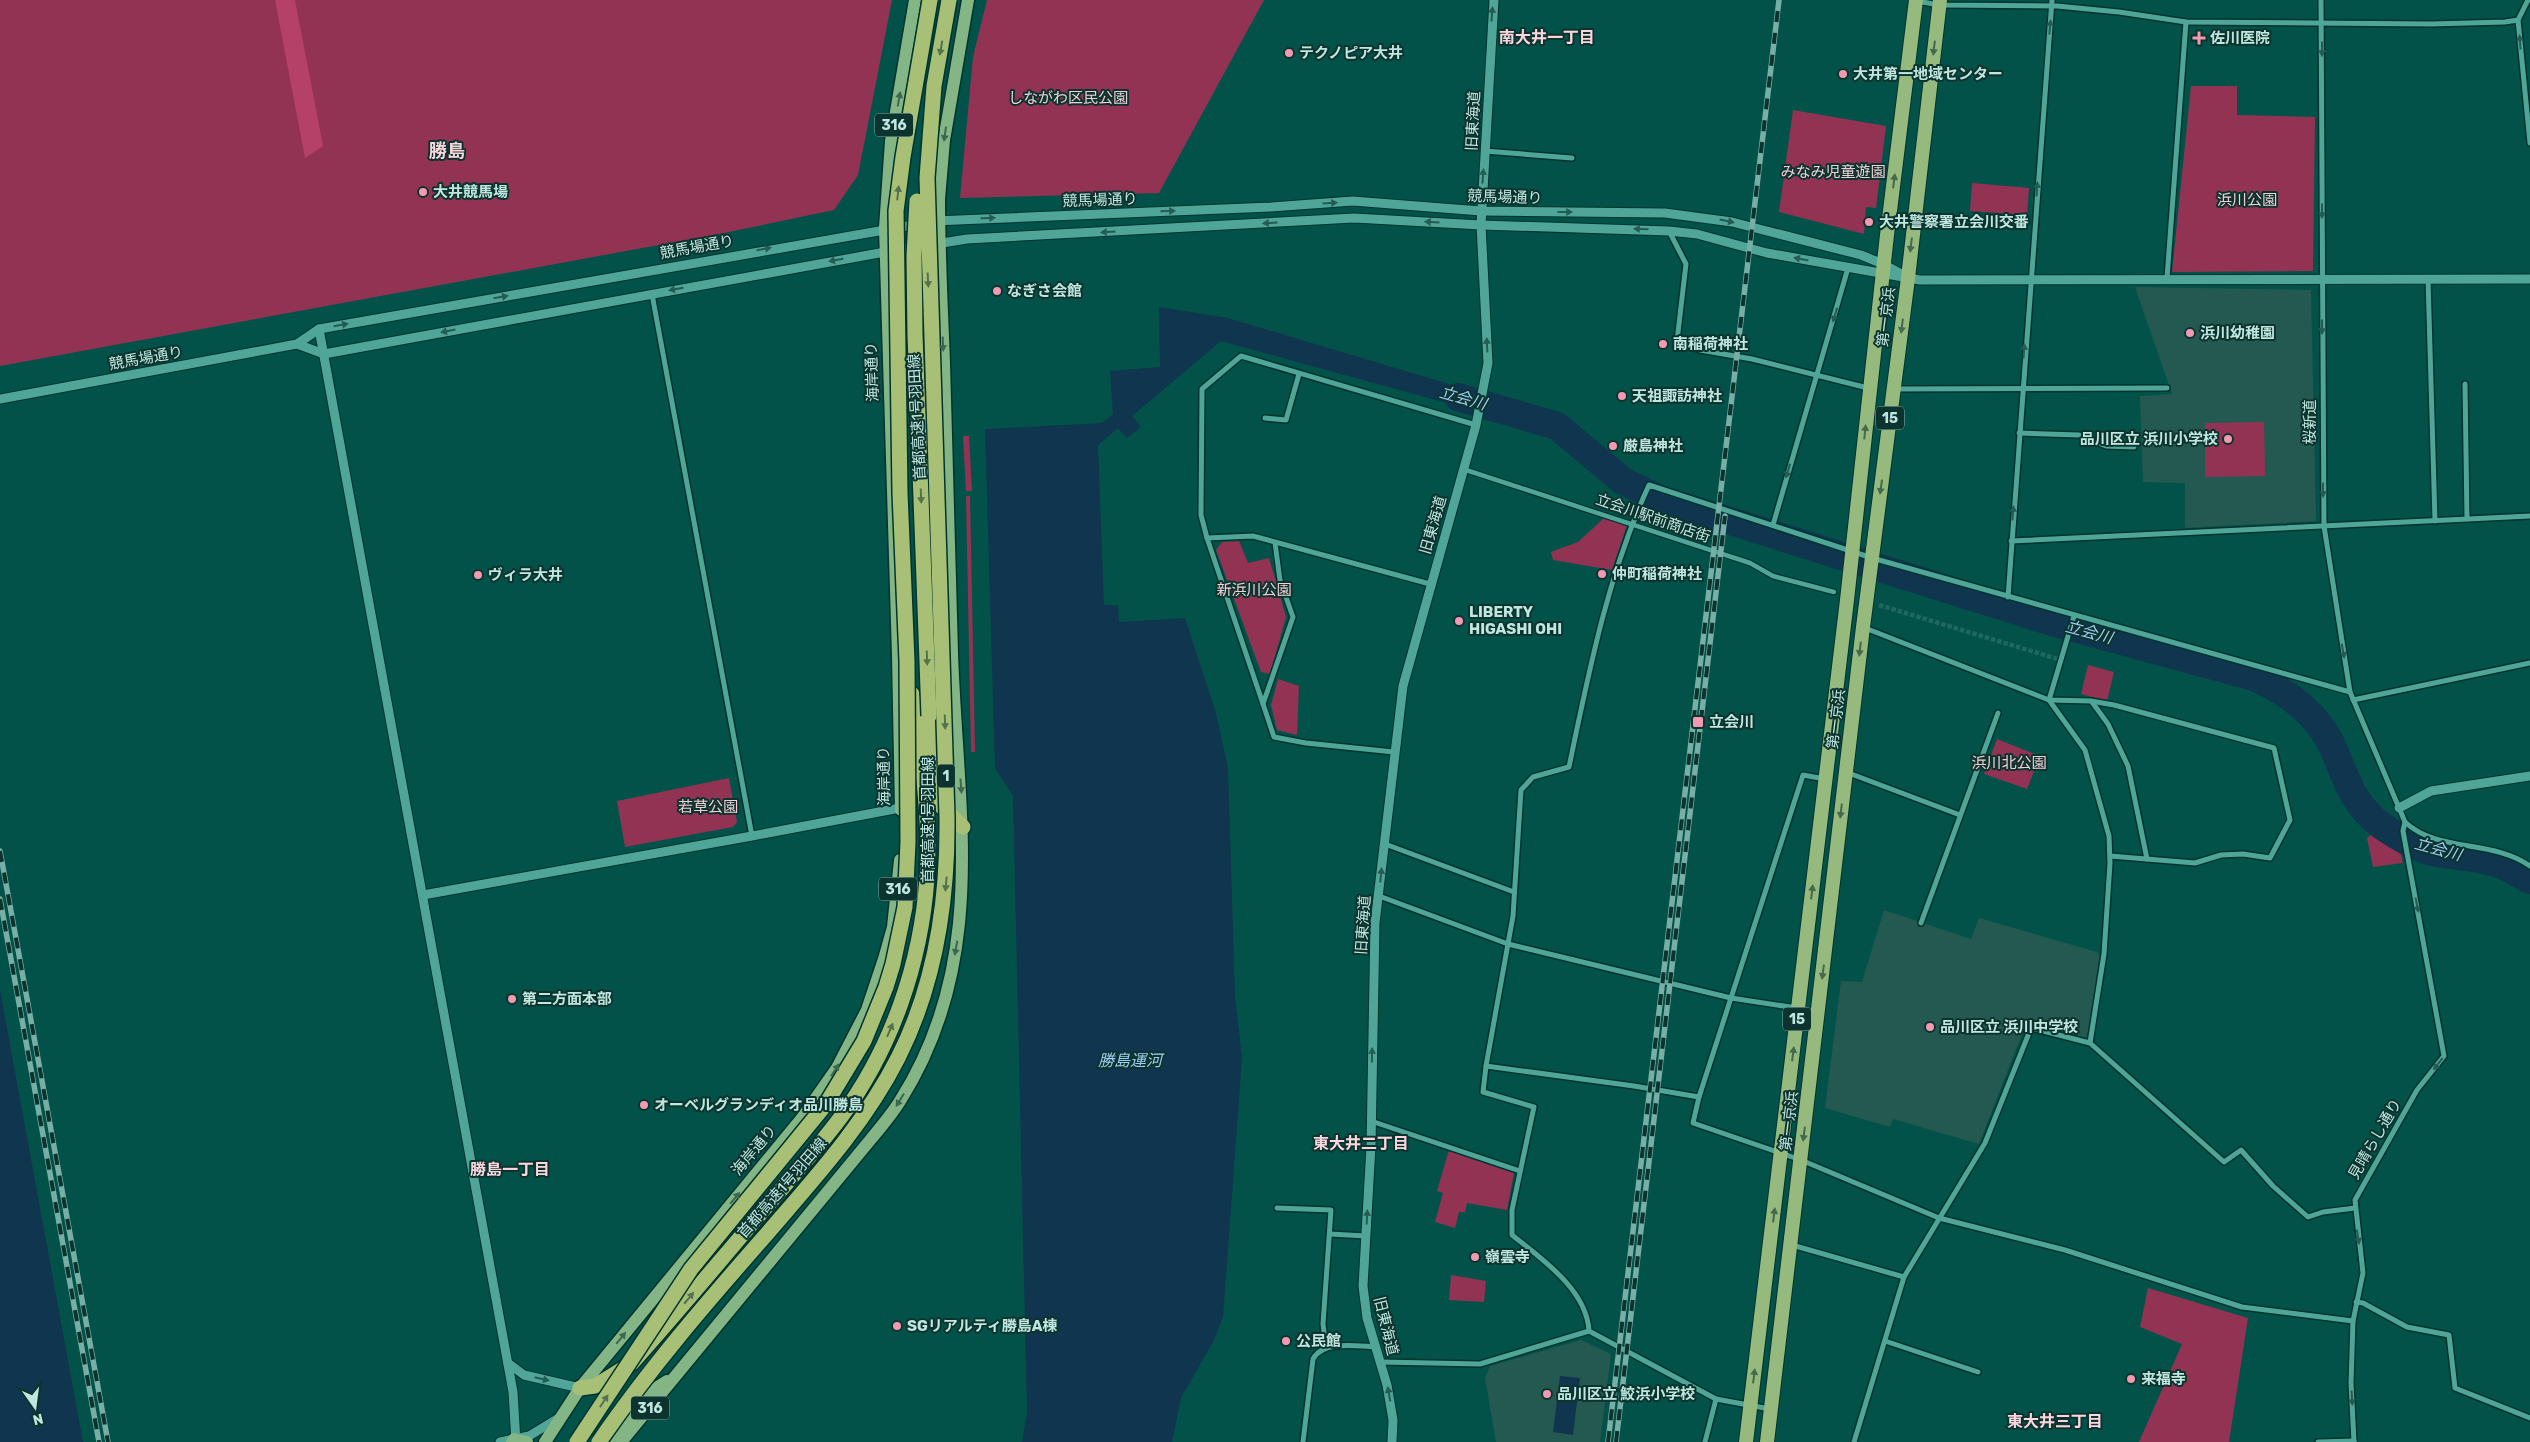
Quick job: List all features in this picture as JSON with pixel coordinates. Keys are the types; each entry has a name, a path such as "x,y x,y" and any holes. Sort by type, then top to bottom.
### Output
{"highway":[{"name":"首都高速1号羽田線","path":"578,1442 691,1269 826,1104 847,1072 876,1015 886,987 900,934 908,877 907,661 900,493 896,211 903,157 930,0"},
{"name":"首都高速1号羽田線","path":"599,1442 621,1411 700,1311 830,1161 862,1119 899,1057 915,1019 937,946 944,909 948,840 939,498 926,228 929,134 934,86 949,0"},
{"name":"第一京浜","path":"1746,1442 1782,1155 1850,576 1883,269 1916,1"},
{"name":"第一京浜","path":"1767,1442 1868,581 1908,278 1940,2"},
{"path":"929,134 918,193 914,256 929,716 942,807 963,827"},
{"path":"580,1388 595,1386 625,1369 657,1336 842,1116 873,1066 894,1022 912,967 924,907 927,877 927,819 922,762 907,661"}],"main road":[{"name":"海岸通り","path":"545,1442 580,1388 802,1118 837,1068 867,1010 893,927 900,860 898,656 884,252 891,141 915,0"},
{"name":"316","path":"621,1442 872,1139 900,1100 934,1032 952,969 960,924 963,882 963,827 952,658 939,221 944,140 968,0"},
{"path":"607,1442 648,1393 678,1374"}],"street":[{"name":"旧東海道","path":"1392,1442 1393,1420 1381,1362 1367,1318 1362,1286 1371,1121 1375,923 1403,686 1430,584 1477,422 1488,363 1481,211 1494,0"},
{"name":"桜新道","path":"2321,0 2324,526 2350,692 2405,822 2404,831"},
{"path":"2528,0 2518,20 2530,143"},
{"path":"1916,1 2052,3 2186,22 2431,24 2518,20"},
{"path":"2008,597 2028,296 2032,280 2052,3"},
{"path":"2167,278 2186,22"},
{"path":"1485,151 1572,158"},
{"name":"競馬場通り","path":"0,399 297,344 319,329 885,228 939,221 1271,207 1353,201 1481,211 1665,213 1732,222 1861,255 1883,269"},
{"name":"競馬場通り","path":"324,354 652,293 968,239 1354,218 1481,225 1669,231 1697,234 1767,253 1848,268 1883,269"},
{"path":"1669,231 1686,264 1677,341 1700,350 1752,359 1870,388"},
{"path":"1772,525 1848,268"},
{"path":"1883,269 1908,278 2032,280 2167,278 2530,279"},
{"path":"2428,279 2435,521"},
{"path":"652,293 752,836"},
{"path":"319,329 508,1363 513,1392 517,1441"},
{"path":"297,344 324,354"},
{"path":"1394,752 1306,743 1274,737 1200,515 1202,389 1241,356 1299,374 1477,422"},
{"path":"1265,418 1286,420 1299,374"},
{"path":"2465,384 2467,519"},
{"path":"1894,389 2167,388"},
{"path":"2018,433 2079,435 2106,446 2134,447"},
{"name":"立会川駅前商店街","path":"1463,468 1632,522 1750,563 1773,576 1834,592"},
{"path":"1589,1331 1588,1316 1572,1290 1551,1267 1512,1235 1512,1210 1534,1108 1483,1092 1508,944 1522,790 1534,777 1569,766 1589,675 1617,564 1632,522 1649,485 1871,560 2008,597 2073,619 2350,692"},
{"path":"2011,541 2530,516"},
{"path":"1208,538 1254,536 1274,543 1349,560 1430,584"},
{"path":"1263,704 1293,617 1280,580 1274,543"},
{"path":"2049,700 2073,619"},
{"path":"1863,627 2049,700 2092,701 2274,748 2290,820 2270,858 2244,854 2221,855 2195,863 2110,856"},
{"path":"2353,700 2530,663"},
{"path":"2049,700 2085,750 2109,836 2110,856 2104,954 2090,1043"},
{"path":"2092,701 2108,724 2128,766 2147,859"},
{"path":"1921,923 1998,713"},
{"path":"1846,772 1960,815"},
{"path":"1825,779 1803,775 1698,1097 1692,1123 1801,1160 1939,1218 2065,1250 2242,1306 2353,1321"},
{"path":"2399,808 2431,791 2530,776"},
{"path":"423,895 900,808"},
{"path":"2405,822 2416,833 2436,839 2488,848 2520,859 2530,866"},
{"name":"見晴らし通り","path":"2354,1441 2351,1382 2353,1321 2363,1273 2354,1200 2418,1090 2444,1056 2404,831"},
{"path":"1385,844 1514,892"},
{"path":"1379,896 1508,944 1730,998 1799,1008"},
{"path":"1854,1442 1904,1277 1985,1143 2031,1028 2090,1043 2224,1162 2240,1150 2274,1186 2308,1217 2323,1212 2355,1208"},
{"path":"1486,1066 1634,1086 1698,1097"},
{"path":"1371,1121 1520,1171"},
{"path":"1277,1208 1331,1210 1323,1324 1326,1347"},
{"path":"1330,1234 1366,1236"},
{"path":"1791,1245 1904,1277"},
{"path":"2356,1302 2363,1303 2407,1327 2449,1335 2455,1388 2530,1418"},
{"path":"1381,1362 1480,1364 1589,1331 1716,1399 1771,1410"},
{"path":"1884,1341 1978,1372"},
{"path":"1303,1442 1313,1359 1316,1353 1326,1347 1376,1347"},
{"path":"508,1363 524,1376 580,1388"},
{"path":"1705,1442 1716,1399"},
{"path":"500,1442 517,1441 542,1430 559,1418"},
{"path":"2318,1442 2354,1441"}],"shaded area":[{"path":"275,0 295,0 323,146 305,158"},
{"name":"品川区立 浜川小学校","path":"2135,287 2311,290 2316,521 2185,528 2185,483 2143,482 2140,396 2172,394"},
{"name":"品川区立 浜川中学校","path":"1884,910 1971,939 1979,918 2097,952 2101,958 2090,1034 2085,1038 2027,1021 1979,1144 1893,1119 1890,1127 1825,1108 1841,981 1862,982"},
{"name":"品川区立 鮫浜小学校","path":"1581,1340 1611,1354 1600,1442 1496,1442 1485,1378 1490,1366"}],"green space":[{"name":"大井競馬場","path":"0,0 892,0 858,175 834,210 724,233 0,366"},
{"name":"しながわ区民公園","path":"987,0 1264,0 1159,193 960,198 973,57"},
{"name":"浜川公園","path":"2191,86 2237,86 2237,115 2315,117 2313,271 2172,272"},
{"name":"みなみ児童遊園","path":"1793,110 1886,126 1876,208 1866,207 1864,234 1779,212"},
{"path":"1972,183 2029,188 2027,215 1970,211"},
{"path":"2264,422 2265,476 2205,477 2205,423"},
{"path":"963,436 969,436 972,491 966,491"},
{"path":"966,496 970,496 975,752 971,752"},
{"path":"1604,518 1627,525 1612,570 1553,560 1551,552 1578,542"},
{"name":"新浜川公園","path":"1239,541 1248,563 1269,558 1286,617 1270,674 1261,672 1216,550 1222,542"},
{"path":"2088,665 2114,672 2107,701 2081,694"},
{"path":"1278,679 1299,686 1297,735 1277,730 1271,705"},
{"name":"浜川北公園","path":"1997,739 2040,756 2027,789 1984,774"},
{"name":"若草公園","path":"729,778 737,822 733,827 625,847 617,801"},
{"path":"2373,834 2400,849 2403,863 2373,867 2367,838"},
{"path":"1449,1150 1514,1173 1507,1210 1467,1203 1465,1212 1459,1212 1455,1228 1435,1222 1443,1193 1437,1191"},
{"path":"1451,1275 1486,1281 1484,1302 1449,1300"},
{"path":"2148,1288 2248,1318 2229,1442 2139,1442 2182,1344 2140,1327"}],"water":[{"name":"勝島運河","path":"1159,307 1228,318 1496,398 1491,415 1221,341 1132,416 1141,427 1127,438 1118,428 1098,445 1104,605 1118,605 1119,622 1185,618 1216,713 1228,768 1235,996 1242,1058 1223,1317 1213,1342 1181,1398 1172,1442 1022,1442 1027,1412 1013,796 995,768 985,429 1102,423 1113,414 1110,371 1160,367"},
{"path":"0,990 83,1442 0,1442"},
{"path":"1560,1376 1580,1378 1573,1435 1553,1432"}],"waterway":[{"name":"立会川","path":"1458,397 1557,426 1623,481 1660,499 2055,623 2254,677 2290,697 2311,715 2328,737 2347,782 2358,801 2364,810 2382,826 2406,841 2426,850 2496,863 2530,880"}],"tunnel":[{"path":"1879,605 2061,660"}],"railway":[{"path":"1608,1442 1779,0"},
{"path":"1616,1442 1725,516"},
{"path":"0,851 108,1442"},
{"path":"0,899 99,1442"}],"place":[{"name":"佐川医院","path":"2199,38"},
{"name":"テクノピア大井","path":"1289,53"},
{"name":"大井第一地域センター","path":"1843,74"},
{"name":"大井競馬場","path":"423,192"},
{"name":"大井警察署立会川交番","path":"1869,222"},
{"name":"なぎさ会館","path":"997,291"},
{"name":"浜川幼稚園","path":"2190,333"},
{"name":"南稲荷神社","path":"1663,344"},
{"name":"天祖諏訪神社","path":"1622,396"},
{"name":"品川区立 浜川小学校","path":"2228,439"},
{"name":"厳島神社","path":"1613,446"},
{"name":"仲町稲荷神社","path":"1602,574"},
{"name":"ヴィラ大井","path":"478,575"},
{"name":"LIBERTY HIGASHI OHI","path":"1459,621"},
{"name":"立会川","path":"1698,722"},
{"name":"第二方面本部","path":"512,999"},
{"name":"品川区立 浜川中学校","path":"1930,1027"},
{"name":"オーベルグランディオ品川勝島","path":"644,1105"},
{"name":"嶺雲寺","path":"1475,1257"},
{"name":"SGリアルティ勝島A棟","path":"897,1326"},
{"name":"公民館","path":"1286,1341"},
{"name":"来福寺","path":"2131,1379"},
{"name":"品川区立 鮫浜小学校","path":"1547,1394"}],"district":[{"name":"南大井一丁目","path":"1547,37"},
{"name":"勝島","path":"447,151"},
{"name":"東大井二丁目","path":"1361,1143"},
{"name":"勝島一丁目","path":"510,1169"},
{"name":"東大井三丁目","path":"2055,1421"}]}
